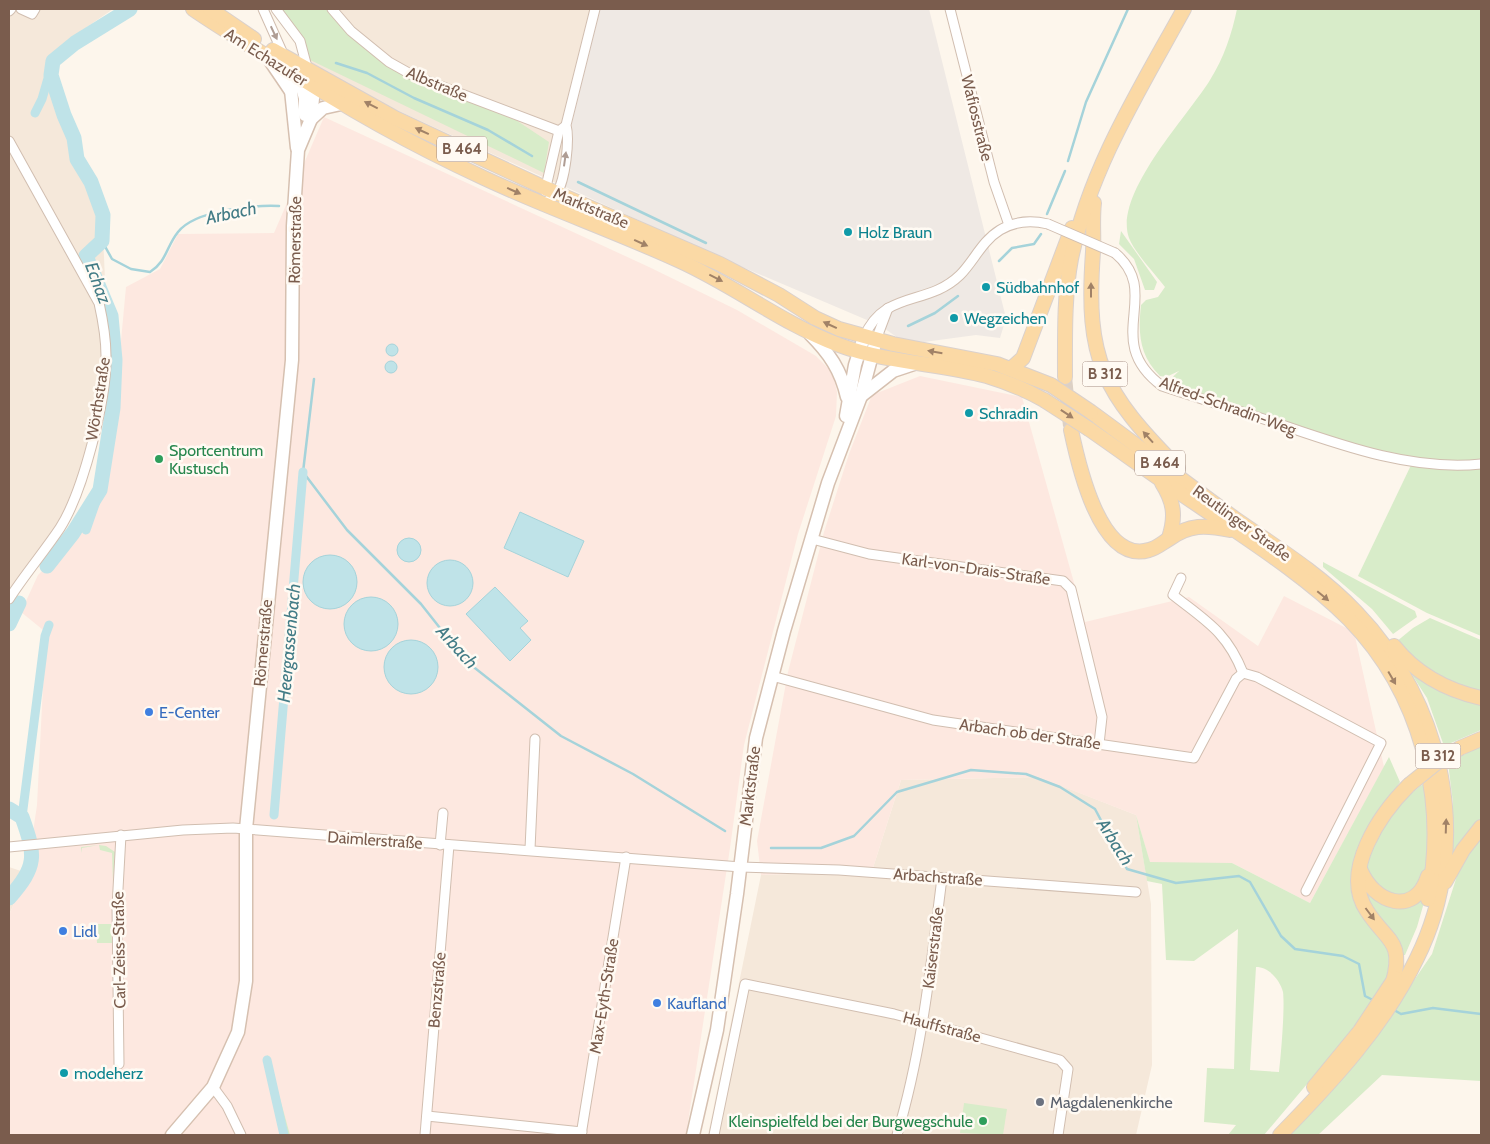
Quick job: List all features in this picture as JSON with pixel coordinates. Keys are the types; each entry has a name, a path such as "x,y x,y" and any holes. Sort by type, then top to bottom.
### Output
{"main road":[{"name":"Am Echazufer","path":"193,9 269,59 295,67"},
{"name":"Am Echazufer","path":"210,9 295,67 314,88"},
{"name":"B 312","path":"1065,377 1067,284 1079,230 1096,182 1128,106 1184,9"},
{"path":"269,59 291,93"},
{"path":"295,67 291,93 298,150"},
{"name":"Römerstraße","path":"295,67 305,98 305,132"},
{"name":"Marktstraße","path":"295,67 395,118 551,190 720,264 779,295 815,318 870,339"},
{"name":"Römerstraße","path":"172,1135 213,1087 238,1032 246,981 246,829 292,360 293,226 298,150 311,119 314,88"},
{"name":"Marktstraße","path":"314,88 413,143 544,204 682,261 721,280 807,330 865,353"},
{"path":"311,119 322,108 341,104"},
{"name":"B 312","path":"1096,182 1092,215 1091,319 1099,360 1110,386 1128,414 1206,498"},
{"name":"B 312","path":"1012,368 1023,358 1075,219 1096,182"},
{"name":"B 312","path":"1066,321 1092,215"},
{"path":"807,330 825,348 839,370 848,405"},
{"path":"865,353 870,339"},
{"name":"Reutlinger Straße","path":"870,339 1012,368 1051,385 1091,412 1329,587 1371,636"},
{"name":"Marktstraße","path":"693,1135 717,1030 741,867 756,738 772,676 841,443 860,396 865,353"},
{"name":"Marktstraße","path":"841,443 848,405 865,353"},
{"name":"Reutlinger Straße","path":"865,353 914,364 988,376 1014,385 1044,400 1238,532 1322,595 1371,636"},
{"path":"860,396 893,371 914,364"},
{"name":"B 312","path":"1071,430 1079,464 1093,504 1106,530 1114,540 1124,547 1136,551 1147,551 1191,526 1202,525 1238,532"},
{"path":"1160,478 1174,506 1174,522 1169,538"},
{"name":"B 312","path":"1371,636 1393,644 1410,665 1428,678 1456,691 1481,698"},
{"name":"B 312","path":"1272,1135 1365,1032 1415,944 1426,914 1432,864 1435,810 1427,760 1402,694 1371,636"},
{"name":"B 312","path":"1280,1135 1313,1101 1410,971 1425,941 1440,891 1443,874 1446,816 1443,779 1432,734 1411,687 1371,636"},
{"name":"B 312","path":"1389,987 1397,967 1395,947 1362,902 1359,892 1363,853 1382,817 1409,784 1460,748 1481,739"},
{"path":"1440,891 1463,850 1481,827"},
{"name":"B 312","path":"1360,868 1364,880 1375,894 1394,901 1408,899 1417,894 1425,886 1432,864"}],"street":[{"path":"21,9 32,14 35,9"},
{"path":"263,9 295,67"},
{"path":"276,9 300,41 295,67"},
{"name":"Albstraße","path":"332,9 351,31 389,62 414,76 563,128"},
{"path":"544,204 551,190 563,128 595,9"},
{"name":"Wafiosstraße","path":"950,9 994,182 1009,225"},
{"path":"551,190 562,179 568,144 563,128"},
{"name":"Wörthstraße","path":"9,142 99,303 105,328 106,358 100,404 82,482 60,527 26,572 9,599"},
{"name":"Alfred-Schradin-Weg","path":"1009,225 1032,221 1048,224 1115,253 1128,266 1135,282 1132,332 1135,353 1144,370 1162,386 1352,448 1414,460 1465,465 1481,464"},
{"path":"870,339 888,308 900,302 932,293 959,276 990,237 1009,225"},
{"name":"Karl-von-Drais-Straße","path":"812,539 869,554 1063,581 1071,589 1102,716 1100,744"},
{"path":"1181,578 1172,594 1221,632 1235,652 1244,673 1257,677 1381,743 1306,891"},
{"name":"Arbach ob der Straße","path":"772,676 933,720 1194,758 1236,679 1244,673"},
{"path":"530,849 536,739"},
{"name":"Benzstraße","path":"425,1135 444,845 443,813"},
{"name":"Daimlerstraße","path":"12,847 183,830 246,829 444,845 530,849 741,867"},
{"name":"Carl-Zeiss-Straße","path":"119,1064 117,907 121,835"},
{"name":"Max-Eyth-Straße","path":"582,1133 626,857"},
{"name":"Arbachstraße","path":"741,867 839,870 1136,892"},
{"name":"Kaiserstraße","path":"897,1135 906,1104 923,1022 942,878"},
{"name":"Hauffstraße","path":"714,1135 745,984 923,1022 1060,1060 1068,1069 1058,1135"},
{"path":"213,1087 227,1106 241,1135"},
{"path":"427,1116 582,1133"}],"shaded area":[{"path":"9,9 113,9 71,38 56,55 53,84 102,212 107,325 100,403 86,485 9,609"},
{"path":"281,9 599,9 556,183 364,95 310,67"},
{"path":"600,9 929,9 1006,318 1000,338 976,335 924,342 898,338 881,326 726,260 557,183"},
{"path":"324,117 649,267 737,310 816,356 828,368 834,379 837,392 836,416 798,534 744,745 686,1135 9,1135 9,915 27,873 37,805 43,686 48,634 21,612 38,575 80,533 111,448 126,287 160,269 178,234 274,233"},
{"path":"920,376 1022,397 1085,622 1189,597 1258,646 1284,596 1354,632 1384,767 1310,903 1232,863 1150,863 1136,815 1038,777 901,780 872,871 761,875 757,841 788,672 824,532 849,454 872,395"},
{"path":"1039,777 1136,815 1151,904 1152,1065 1136,1135 708,1135 761,875 872,871 901,780"},
{"path":"9,867 27,873 9,915"}],"green space":[{"path":"281,9 327,9 350,35 389,64 498,108 549,142 544,173 306,58"},
{"path":"1237,9 1481,9 1481,463 1415,459 1353,447 1164,385 1179,371 1166,377 1160,376 1148,360 1140,334 1141,305 1146,300 1158,297 1165,287 1140,257 1129,238 1127,220 1132,200 1155,156 1215,72 1227,45"},
{"path":"1121,231 1157,282 1154,290 1145,290 1134,259 1119,244"},
{"path":"1413,461 1481,464 1481,636 1427,613 1358,576"},
{"path":"1323,562 1415,611 1417,617 1393,634 1372,609 1323,567"},
{"path":"1430,618 1481,640 1481,691 1457,684 1435,673 1396,642 1413,628"},
{"path":"1409,670 1481,702 1481,730 1444,746 1427,698"},
{"path":"1481,746 1481,818 1450,862 1453,803 1448,763"},
{"path":"1389,757 1400,782 1360,844 1353,878 1392,948 1390,976 1350,1033 1264,1135 1228,1135 1236,1125 1204,1122 1207,1068 1234,1069 1238,929 1194,961 1166,960 1162,884 1147,881 1136,815 1150,862 1232,863 1310,903","holes":["1256,967 1273,975 1283,992 1282,1044 1279,1072 1250,1070"]},
{"path":"1425,783 1429,841 1425,872 1420,884 1410,893 1386,894 1372,881 1368,869 1369,855 1374,841 1393,813 1404,800"},
{"path":"1481,832 1481,1081 1382,1075 1318,1135 1288,1135 1389,1017 1432,954 1463,857"},
{"path":"99,845 106,846 115,852 113,884 112,853 100,850"},
{"path":"1364,884 1381,901 1427,892 1417,927 1405,955 1402,955 1396,936 1375,912 1367,899"},
{"path":"96,924 111,924 112,943 97,943"},
{"path":"268,1055 290,1135 280,1135 264,1059"},
{"name":"Kleinspielfeld bei der Burgwegschule","path":"964,1103 1007,1109 1003,1135 960,1133"}],"water":[{"path":"390,344 394,344 398,350 394,356 390,356 386,352 386,348"},
{"path":"389,361 393,361 397,367 393,373 389,373 385,369 385,365"},
{"path":"520,512 584,541 568,577 504,548"},
{"path":"409,538 414,539 420,545 420,555 414,561 409,562 404,561 398,555 397,550 398,545 404,539"},
{"path":"325,555 335,555 345,559 353,567 357,582 353,597 345,605 335,609 325,609 315,605 307,597 303,587 303,577 307,567 315,559"},
{"path":"445,560 455,560 469,570 473,583 469,596 463,602 455,606 445,606 431,596 427,588 427,578 437,564"},
{"path":"495,587 528,621 520,628 531,640 510,661 466,614"},
{"path":"366,597 376,597 386,601 394,609 398,624 394,639 386,647 376,651 366,651 356,647 348,639 344,629 344,619 348,609 356,601"},
{"path":"406,640 416,640 426,644 434,652 438,667 434,682 426,690 416,694 406,694 396,690 388,682 384,672 384,662 388,652 396,644"}],"waterway":[{"name":"Echaz","path":"47,566 73,533 100,490 113,408 115,360 111,316 86,256 102,241 103,215 91,182 77,159 74,138 64,115 51,75 53,61 75,43 130,9"},
{"path":"1068,161 1086,102 1128,9"},
{"path":"35,113 42,99 53,61"},
{"path":"336,63 367,73 414,98 488,130 532,156"},
{"path":"1047,214 1065,171"},
{"path":"578,182 706,243"},
{"name":"Arbach","path":"102,241 112,259 131,269 150,272 160,263 178,232 197,219 225,210 279,206"},
{"path":"999,261 1012,248 1034,244 1041,234"},
{"path":"908,326 935,313 958,296"},
{"name":"Arbach","path":"314,379 303,472 347,530 421,604 466,661 561,736 633,774 725,831"},
{"name":"Heergassenbach","path":"274,815 303,472"},
{"path":"86,530 100,490"},
{"name":"Echaz","path":"9,624 19,603"},
{"path":"22,817 45,636 49,625"},
{"name":"Arbach","path":"771,848 821,848 854,836 897,792 971,770 1026,774 1060,787 1095,809 1127,869 1176,883 1239,876 1250,882 1281,936 1295,949 1343,956 1359,964 1365,996 1375,1001"},
{"name":"Echaz","path":"9,809 22,817 31,851 29,869 9,898"},
{"name":"Arbach","path":"1394,1010 1401,1014 1433,1008 1481,1014"},
{"name":"Heergassenbach","path":"267,1060 284,1135"}],"tunnel":[{"path":"1065,377 1070,426"}],"place":[{"name":"Holz Braun","path":"848,232"},
{"name":"Südbahnhof","path":"986,287"},
{"name":"Wegzeichen","path":"954,318"},
{"name":"Schradin","path":"969,413"},
{"name":"Sportcentrum Kustusch","path":"159,459"},
{"name":"E-Center","path":"149,712"},
{"name":"Lidl","path":"63,931"},
{"name":"Kaufland","path":"657,1003"},
{"name":"modeherz","path":"64,1073"},
{"name":"Magdalenenkirche","path":"1040,1102"},
{"name":"Kleinspielfeld bei der Burgwegschule","path":"983,1121"}]}
